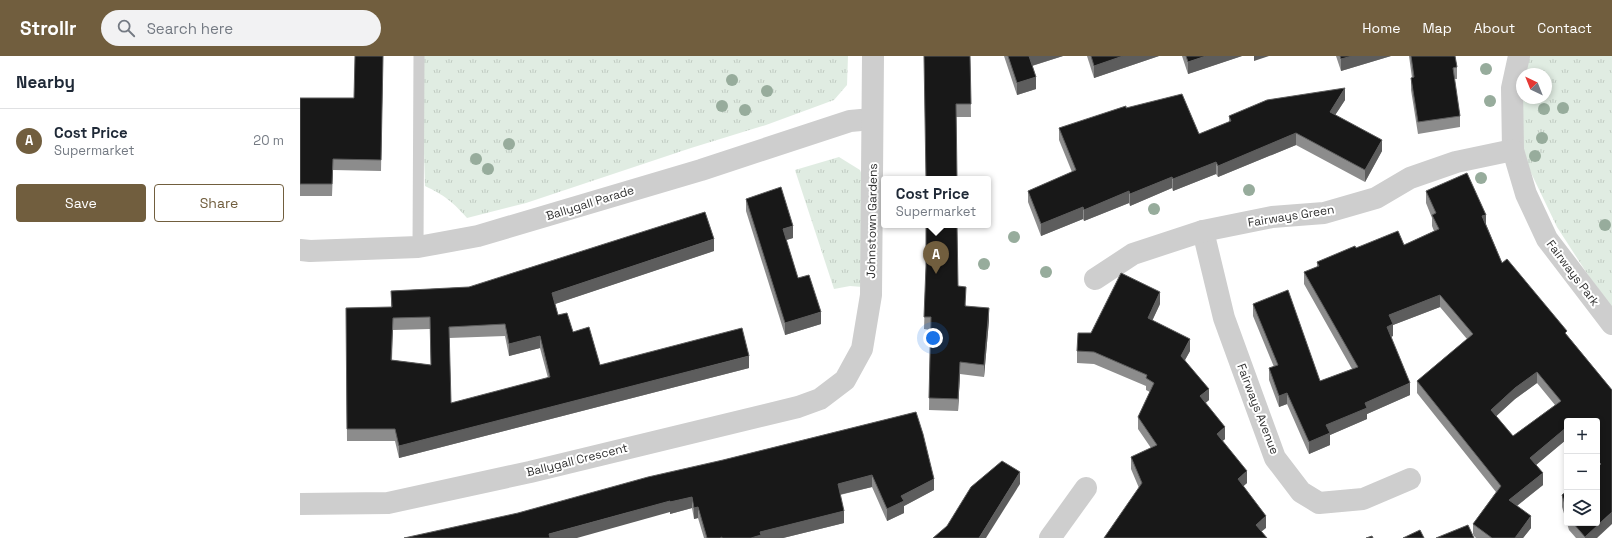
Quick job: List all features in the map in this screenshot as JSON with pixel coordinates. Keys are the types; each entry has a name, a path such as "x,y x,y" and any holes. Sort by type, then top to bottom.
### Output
{"street":[{"name":"Johnstown Gardens","path":"845,380 862,349 871,295 873,56"},
{"name":"Fairways Park","path":"1519,56 1512,88 1512,150 1526,194 1547,239 1612,324"},
{"name":"Ballygall Parade","path":"300,250 310,251 418,247 478,236 701,170 850,121 872,119"},
{"name":"Fairways Green","path":"1095,279 1133,254 1203,231 1272,217 1324,213 1376,198 1410,178 1456,162 1512,150"},
{"name":"Fairways Avenue","path":"1203,231 1224,318 1275,458 1301,492 1319,503 1363,499 1410,480"},
{"name":"Ballygall Crescent","path":"300,504 388,503 530,472 798,407 820,399 845,380"},
{"path":"1050,538 1086,488"}],"lane":[{"path":"418,247 420,56"}],"green space":[{"path":"421,56 848,56 847,85 834,100 766,125 691,148 526,203 467,218 448,199 425,186"},
{"path":"1525,56 1612,56 1612,307 1590,278 1557,227 1520,150 1518,104 1552,104 1552,68 1522,68"},
{"path":"839,157 860,170 872,199 863,287 850,286 834,289 795,170"}],"building":[{"path":"355,56 383,56 381,160 333,159 332,184 300,184 300,98 354,98"},
{"path":"924,56 970,56 971,104 956,104 957,176 926,176"},
{"path":"1008,56 1029,56 1036,77 1017,83"},
{"path":"1091,56 1123,56 1094,66"},
{"path":"1186,56 1206,56 1188,62"},
{"path":"1340,56 1352,56 1341,59"},
{"path":"1411,56 1455,56 1457,67 1453,68 1460,116 1418,122 1411,78 1414,77"},
{"path":"1345,88 1330,112 1382,140 1365,170 1296,133 1218,166 1216,162 1173,179 1172,177 1130,194 1129,191 1084,210 1083,207 1041,224 1028,191 1076,170 1059,128 1126,106 1126,108 1182,94 1199,134 1231,121 1229,116 1267,100"},
{"path":"1467,173 1486,215 1482,216 1502,263 1507,259 1567,331 1565,333 1612,390 1612,512 1600,523 1600,418 1564,418 1564,430 1530,458 1543,473 1509,500 1531,516 1515,538 1492,538 1473,524 1501,486 1417,381 1473,334 1440,295 1389,315 1393,324 1387,327 1410,383 1365,403 1367,408 1326,425 1330,433 1309,442 1287,393 1279,396 1269,368 1278,365 1253,304 1288,290 1320,381 1358,367 1304,272 1319,266 1317,262 1355,246 1356,248 1398,231 1404,245 1439,229 1432,215 1436,213 1426,191","holes":["1537,372 1561,401 1513,436 1491,410 1515,388"]},
{"path":"781,187 793,226 783,229 798,278 809,275 821,312 785,323 746,199"},
{"path":"705,212 714,239 552,293 558,315 567,313 573,332 589,327 600,365 742,328 749,356 399,446 395,429 347,429 346,308 392,307 391,291 469,287","holes":["430,317 431,365 391,360 393,318","505,324 509,344 540,336 550,377 451,403 449,327"]},
{"path":"926,228 957,228 958,286 966,287 965,306 989,308 984,365 960,362 958,399 929,398 931,317 924,317"},
{"path":"1121,273 1160,292 1148,318 1190,339 1181,356 1209,389 1200,396 1225,427 1217,434 1247,471 1238,479 1266,516 1256,525 1267,538 1104,538 1142,483 1131,457 1157,445 1138,417 1154,383 1146,378 1147,375 1094,352 1077,351 1078,333 1091,333"},
{"path":"916,412 934,479 901,496 904,501 887,509 872,475 838,484 844,511 760,532 761,535 751,538 707,538 698,507 694,508 692,497 670,501 549,534 550,538 404,538 518,513 648,477"},
{"path":"1002,461 1020,472 979,538 933,538 947,526 971,487"},
{"path":"1468,525 1474,538 1436,538"},
{"path":"1576,526 1597,526 1585,537"},
{"path":"1420,530 1424,538 1403,538"}],"place":[{"name":"Cost Price","path":"936,274"}]}
